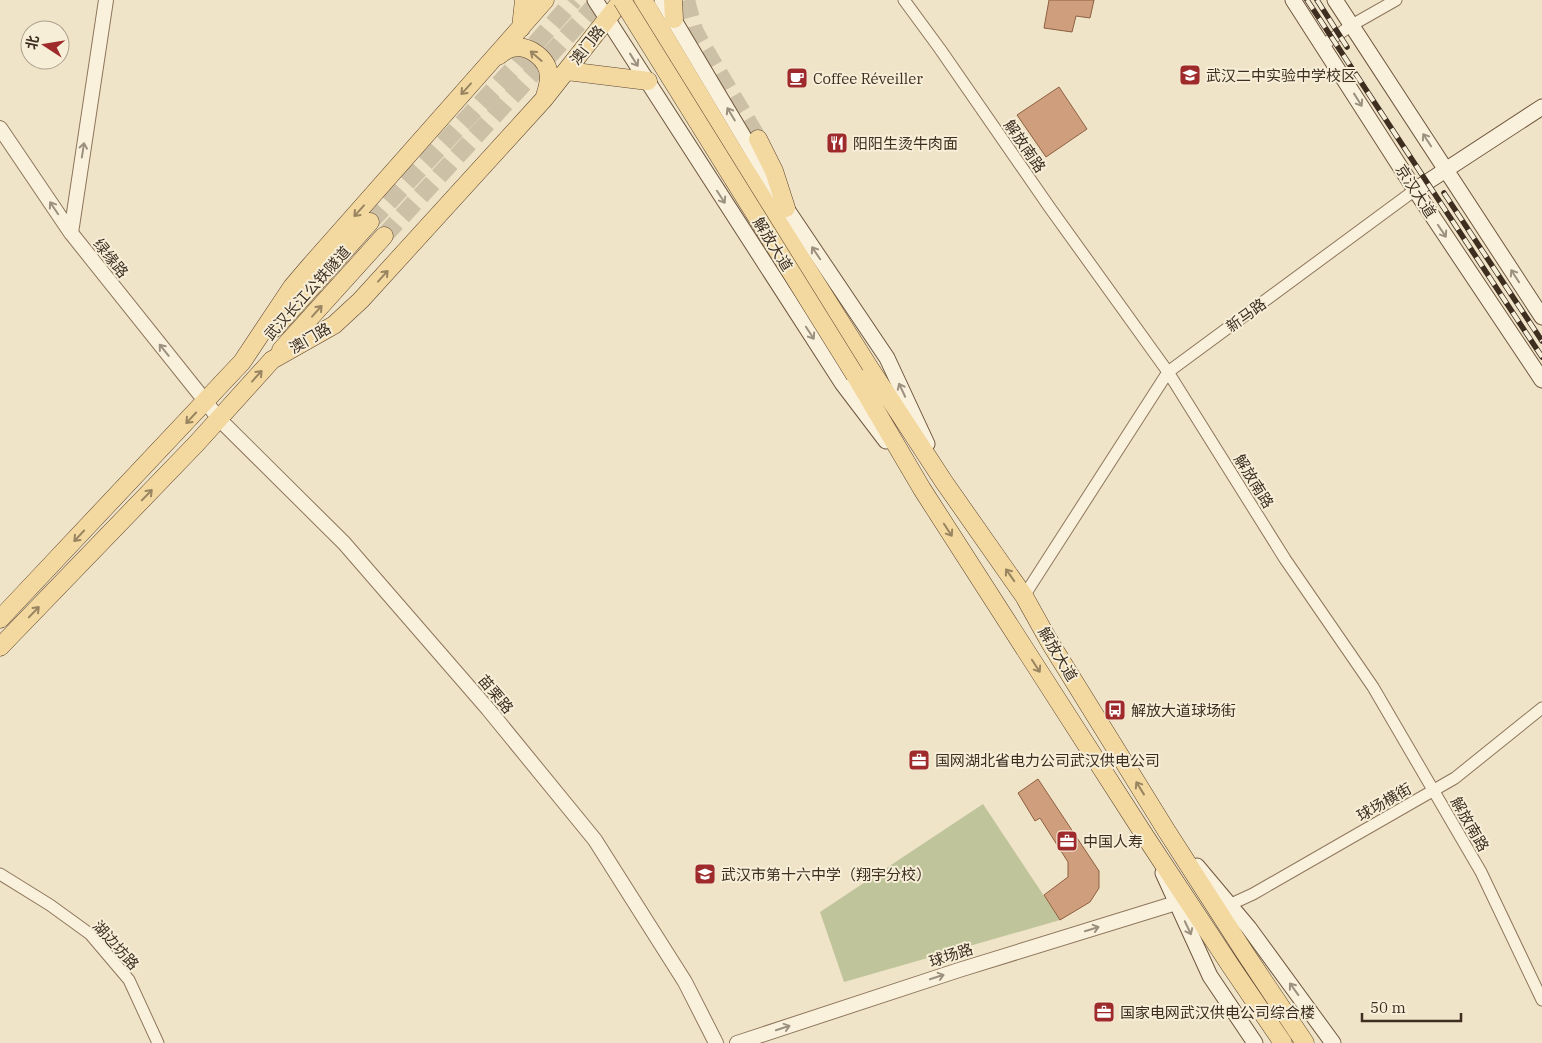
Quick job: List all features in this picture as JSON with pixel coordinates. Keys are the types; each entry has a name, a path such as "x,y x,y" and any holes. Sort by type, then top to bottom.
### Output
{"main road":[{"path":"521,28 524,0"},
{"path":"0,620 242,362 292,287 545,0"},
{"name":"解放大道","path":"595,0 842,383 922,489 1145,836 1283,1043"},
{"name":"解放大道","path":"622,0 726,169 862,371 944,482 1024,596 1049,641 1166,830 1305,1043"},
{"name":"澳门路","path":"0,647 219,419 272,360 334,325 362,300 544,99 622,0"},
{"name":"解放大道","path":"643,0 862,371 922,489"},
{"name":"解放大道","path":"662,0 786,208 887,358 944,482"},
{"path":"673,0 674,19"},
{"name":"京汉大道","path":"1294,0 1415,190 1542,380"},
{"path":"1335,0 1542,317"},
{"path":"490,62 510,48 528,49 533,52 546,65 549,75 544,99"},
{"path":"567,71 648,81"},
{"name":"新马路","path":"1415,190 1542,107"},
{"path":"758,139 772,165 786,208"},
{"name":"武汉长江公铁隧道","path":"242,362 293,309 370,222"},
{"name":"武汉长江公铁隧道","path":"272,360 384,236"},
{"name":"解放大道","path":"1166,830 1249,928 1333,1043"},
{"name":"解放大道","path":"1145,836 1210,976 1255,1043"}],"street":[{"path":"71,233 106,0"},
{"name":"解放南路","path":"904,0 1168,372 1285,559 1373,687 1481,872 1542,1000"},
{"path":"1323,46 1352,25 1396,0"},
{"name":"绿缘路","path":"0,128 71,233 206,402"},
{"name":"新马路","path":"1024,596 1168,372 1415,190"},
{"name":"苗栗路","path":"206,402 219,419 344,543 488,709 595,840 685,982 716,1043"},
{"name":"球场横街","path":"1229,905 1253,894 1455,778 1542,708"},
{"name":"湖边坊路","path":"0,874 50,905 90,934 129,980 158,1043"},
{"name":"球场路","path":"736,1043 959,970 1176,903"}],"green space":[{"path":"983,804 1060,920 844,982 820,912"}],"building":[{"path":"1049,0 1094,0 1090,18 1076,16 1072,32 1044,28"},
{"path":"1059,87 1087,129 1046,157 1017,115"},
{"name":"中国人寿","path":"1038,779 1099,871 1099,888 1090,902 1060,920 1044,895 1068,877 1068,862 1040,818 1035,821 1018,793"}],"tunnel":[{"path":"370,222 513,69 574,0"},
{"path":"384,236 600,0"},
{"path":"686,0 694,30 758,139"}],"railway":[{"path":"1307,0 1542,357"},
{"path":"1317,0 1347,47"},
{"path":"1444,193 1542,341"}],"place":[{"name":"武汉二中实验中学校区","path":"1190,75"},
{"name":"Coffee Réveiller","path":"797,78"},
{"name":"阳阳生烫牛肉面","path":"837,143"},
{"name":"解放大道球场街","path":"1115,710"},
{"name":"国网湖北省电力公司武汉供电公司","path":"919,760"},
{"name":"中国人寿","path":"1067,841"},
{"name":"武汉市第十六中学（翔宇分校）","path":"705,874"},
{"name":"国家电网武汉供电公司综合楼","path":"1104,1012"}]}
